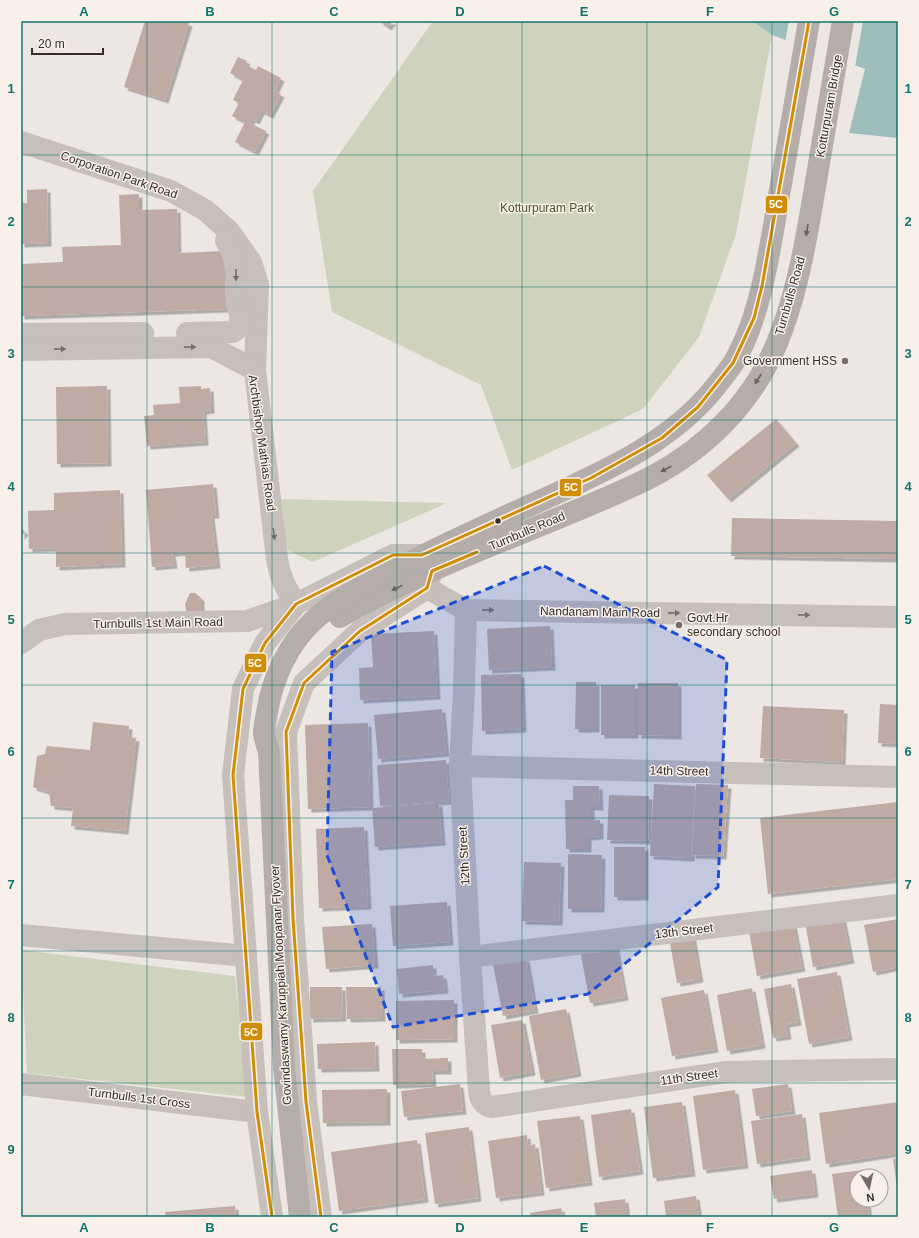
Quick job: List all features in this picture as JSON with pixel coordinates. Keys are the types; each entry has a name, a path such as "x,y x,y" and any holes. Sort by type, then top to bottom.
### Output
{"main road":[{"name":"Turnbulls Road","path":"427,571 662,438 698,407 734,363 754,318 762,286 781,186 809,21"},
{"name":"Kotturpuram Bridge","path":"814,192 843,21"},
{"name":"Turnbulls Road","path":"427,571 636,485 674,464 694,450 725,423 736,411 758,379 769,360 782,330 805,245 814,192"},
{"name":"Govindaswamy Karuppiah Moopanar Flyover","path":"300,1217 284,1067 268,752 277,736 281,709 288,684 303,653 309,645 350,602 427,571"}],"street":[{"name":"Corporation Park Road","path":"21,142 171,191 205,210 229,231 251,262 258,284 248,320 254,370"},
{"path":"21,156 37,156 60,160 131,184 186,208 224,238 234,254 237,306 248,320 233,332 21,334"},
{"name":"Archbishop Mathias Road","path":"21,350 211,347 254,370 280,574 285,588 296,604"},
{"name":"Turnbulls Road","path":"272,1217 257,1112 233,775 243,690 265,643 296,604 393,555 427,571 304,683 286,732 295,943 306,1102 321,1217"},
{"name":"Nandanam Main Road","path":"427,571 466,610 898,617"},
{"name":"Turnbulls 1st Main Road","path":"21,643 39,630 66,624 247,621 296,604"},
{"name":"12th Street","path":"466,610 460,766 470,957 479,1091 482,1102"},
{"name":"14th Street","path":"460,766 898,776"},
{"name":"13th Street","path":"470,957 898,905"},
{"path":"21,935 246,956"},
{"name":"11th Street","path":"482,1102 487,1106 492,1106 726,1072 898,1069"},
{"name":"Turnbulls 1st Cross","path":"21,1084 257,1112"}],"highlighted area":[{"path":"544,566 727,660 718,887 588,994 393,1027 327,855 332,652"}],"green space":[{"name":"Kotturpuram Park","path":"433,21 752,21 772,35 736,234 699,337 643,409 512,470 481,385 332,312 313,191"},
{"path":"278,499 447,503 313,562 282,548"},
{"path":"21,950 235,976 247,1097 27,1073"}],"water":[{"path":"752,21 898,21 898,138 849,133 865,69 772,35"}],"pier":[{"path":"789,21 863,21 855,67 785,42"}],"building":[{"path":"145,21 182,21 189,23 165,100 124,87"},
{"path":"379,21 393,21 388,27"},
{"path":"238,57 247,61 245,65 256,70 258,66 281,78 275,91 281,94 270,115 261,111 256,121 252,119 250,123 266,131 255,152 235,142 245,122 232,116 239,103 233,100 243,80 230,73"},
{"path":"47,189 48,243 21,244 21,203 27,203 27,190"},
{"path":"139,194 139,210 177,209 178,253 224,251 226,309 21,316 21,264 63,262 62,247 121,245 119,195"},
{"path":"107,386 108,463 57,464 56,387"},
{"path":"201,386 201,389 210,388 211,410 203,411 205,442 147,446 144,416 154,415 153,405 180,403 179,387"},
{"path":"776,419 796,443 728,499 707,475"},
{"path":"213,484 216,515 211,515 217,565 186,568 185,552 172,553 174,565 152,567 146,490"},
{"path":"120,490 122,564 56,567 56,548 29,549 28,511 54,510 54,493"},
{"path":"732,518 898,521 898,559 731,556"},
{"path":"21,528 25,532 21,536"},
{"path":"190,593 195,593 201,598 201,612 187,616 185,604"},
{"path":"550,626 552,667 489,670 487,629"},
{"path":"434,631 437,696 360,700 359,668 373,667 371,634"},
{"path":"521,674 523,729 482,731 481,675"},
{"path":"576,682 596,682 596,729 575,729"},
{"path":"638,683 678,683 678,736 638,735"},
{"path":"601,685 635,685 635,735 601,735"},
{"path":"880,704 898,705 898,744 878,743"},
{"path":"763,706 844,710 842,762 760,758"},
{"path":"442,709 446,753 378,759 374,715"},
{"path":"93,722 129,726 128,737 136,738 125,831 71,826 73,808 51,806 49,792 33,787 37,756 45,754 47,746 90,750"},
{"path":"368,723 370,807 308,809 305,725"},
{"path":"446,760 449,801 380,806 377,765"},
{"path":"654,784 695,786 691,858 650,856"},
{"path":"696,784 728,785 723,856 692,855"},
{"path":"573,786 599,786 600,807 591,807 591,820 600,820 600,836 588,837 588,849 566,849 565,800 573,800"},
{"path":"609,795 649,796 648,841 607,840"},
{"path":"898,802 898,879 768,894 760,818"},
{"path":"439,803 442,842 375,847 372,808"},
{"path":"364,827 368,906 319,908 316,829"},
{"path":"614,847 645,847 645,897 614,897"},
{"path":"568,854 602,855 601,909 568,909"},
{"path":"524,862 561,863 559,922 522,921"},
{"path":"447,902 450,942 393,946 390,906"},
{"path":"842,915 851,960 813,967 805,922"},
{"path":"898,919 898,967 873,972 864,925"},
{"path":"793,923 802,968 757,976 749,931"},
{"path":"372,924 375,965 326,969 322,927"},
{"path":"692,933 700,979 677,983 669,937"},
{"path":"615,943 625,997 590,1003 580,950"},
{"path":"526,958 535,1010 503,1016 493,964"},
{"path":"433,965 433,976 443,975 445,990 399,994 397,969"},
{"path":"837,972 849,1037 809,1044 797,979"},
{"path":"791,984 798,1022 786,1024 788,1036 773,1038 764,989"},
{"path":"310,987 342,987 343,1018 310,1019"},
{"path":"346,987 381,987 382,1018 347,1019"},
{"path":"752,988 762,1045 727,1051 717,995"},
{"path":"704,990 715,1049 672,1056 661,998"},
{"path":"454,1000 454,1039 396,1040 396,1001"},
{"path":"566,1009 578,1073 541,1080 529,1016"},
{"path":"522,1020 532,1072 500,1078 491,1025"},
{"path":"375,1042 376,1068 318,1069 317,1044"},
{"path":"392,1049 422,1049 422,1059 448,1058 448,1071 432,1071 433,1084 393,1085"},
{"path":"460,1084 463,1111 404,1117 401,1091"},
{"path":"788,1084 792,1111 756,1116 752,1089"},
{"path":"387,1089 387,1122 323,1123 322,1090"},
{"path":"735,1090 745,1165 703,1170 693,1096"},
{"path":"682,1102 692,1173 653,1178 644,1107"},
{"path":"898,1102 898,1153 826,1164 819,1113"},
{"path":"631,1109 640,1171 599,1177 591,1115"},
{"path":"802,1114 807,1157 757,1164 751,1121"},
{"path":"580,1116 589,1182 546,1188 537,1121"},
{"path":"469,1127 478,1198 435,1204 425,1133"},
{"path":"527,1135 528,1146 535,1144 541,1192 496,1198 488,1141"},
{"path":"417,1140 425,1199 339,1211 331,1152"},
{"path":"898,1158 898,1187 897,1187 893,1159"},
{"path":"812,1170 815,1194 774,1199 770,1176"},
{"path":"849,1172 849,1208 868,1208 869,1217 838,1217 832,1174"},
{"path":"696,1196 699,1217 666,1217 664,1201"},
{"path":"625,1199 627,1217 596,1217 594,1203"},
{"path":"235,1206 236,1217 166,1217 165,1212"},
{"path":"561,1208 563,1217 531,1217 530,1213"}],"transit line":[{"name":"5C","path":"272,1217 257,1112 233,775 243,689 265,643 296,604 393,555 422,555 591,478 662,438 698,407 733,363 754,318 762,286 809,21"},
{"name":"5C","path":"321,1217 306,1102 293,919 286,732 304,683 360,631 427,588 432,571 477,552"}],"place":[{"name":"Government HSS","path":"845,361"},
{"name":"Govt.Hr secondary school","path":"679,625"}]}
